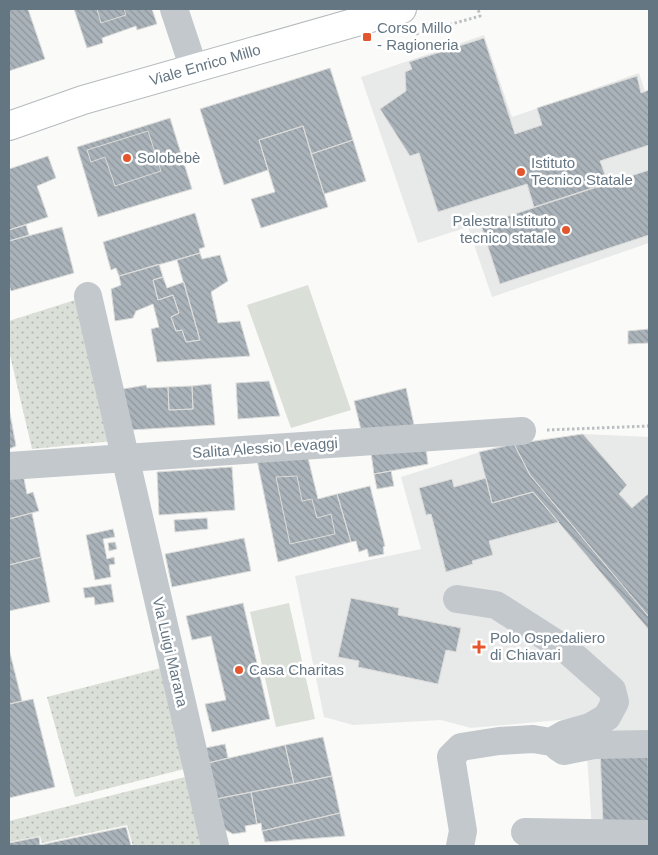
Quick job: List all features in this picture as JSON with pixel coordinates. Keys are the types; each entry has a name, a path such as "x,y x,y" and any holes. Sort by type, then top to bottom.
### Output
{"main road":[{"name":"Viale Enrico Millo","path":"9,126 83,100 402,9"}],"street":[{"path":"174,9 194,69"},
{"name":"Via Luigi Marana","path":"88,296 215,846"},
{"name":"Salita Alessio Levaggi","path":"9,466 522,431"},
{"path":"457,599 496,605 568,651 612,690 615,702 607,717 590,727 565,734 551,742"},
{"path":"460,846 463,831 451,757 461,747 499,741 533,739 551,742 564,751 594,746 649,744"},
{"path":"525,832 649,834"}],"path":[{"path":"522,431 649,426"}],"shaded area":[{"name":"Istituto Tecnico Statale","path":"484,35 512,117 639,73 649,103 649,243 492,297 468,227 418,243 361,77"},
{"path":"308,285 351,410 291,428 247,305"},
{"path":"78,299 113,441 32,449 9,351 9,321"},
{"name":"Polo Ospedaliero di Chiavari","path":"583,434 649,437 649,826 592,830 586,741 581,718 471,728 441,720 353,725 324,717 295,576 421,549 401,477 499,446"},
{"path":"289,603 315,719 276,727 250,612"},
{"path":"161,668 184,769 75,797 47,697"},
{"path":"185,777 202,846 133,846 127,825 42,843 40,836 9,842 9,821"}],"building":[{"path":"9,9 28,9 45,59 9,71"},
{"path":"74,9 152,9 157,24 137,30 136,26 102,38 103,43 87,48"},
{"path":"97,9 124,9 126,15 101,23"},
{"path":"484,38 515,134 542,125 537,108 637,76 641,93 649,90 649,145 600,161 608,183 534,207 527,184 438,212 419,153 410,156 380,109 406,91 405,72 412,69 409,62"},
{"path":"330,68 353,140 311,154 303,126 259,140 268,170 224,185 200,109"},
{"path":"170,118 192,189 98,217 77,147"},
{"path":"303,126 328,207 261,228 251,199 275,192 259,140"},
{"path":"148,131 161,171 115,186 105,157 91,162 87,150"},
{"path":"353,140 366,181 324,194 311,154"},
{"path":"48,156 56,178 37,186 48,217 9,230 9,169"},
{"name":"Palestra Istituto tecnico statale","path":"649,170 649,235 500,284 481,225"},
{"path":"195,213 205,247 199,249 200,253 119,276 116,268 111,270 103,242"},
{"path":"26,225 29,235 9,241 9,230"},
{"path":"62,227 74,273 11,291 9,285 9,241"},
{"path":"200,253 202,259 220,255 228,281 211,292 218,323 240,321 250,356 157,362 151,329 159,327 153,304 136,311 133,318 115,321 111,289 121,285 119,276 159,264 163,277 153,280 158,300 173,295 179,313 171,317 176,331 182,330 186,342 200,340 177,260"},
{"path":"163,277 167,288 184,282 200,340 186,342 182,330 176,331 171,317 179,313 173,295 158,300 153,280"},
{"path":"649,329 649,343 628,344 628,331"},
{"path":"269,381 280,416 238,419 236,383"},
{"path":"211,384 215,425 130,430 123,389 146,385 147,388 168,387 169,410 193,409 192,386"},
{"path":"192,386 193,409 169,410 168,387"},
{"path":"406,388 414,425 363,438 354,401"},
{"path":"9,408 16,446 9,449"},
{"path":"583,434 627,485 619,494 632,508 649,493 649,617 530,475 514,444"},
{"path":"514,444 530,475 649,617 649,630 533,492 492,503 479,452"},
{"path":"426,449 428,464 374,474 371,453"},
{"path":"308,458 318,499 337,494 351,542 278,562 257,460"},
{"path":"232,467 235,510 159,515 157,472"},
{"path":"391,471 394,486 377,489 374,474"},
{"path":"23,474 27,494 33,492 39,511 9,519 9,479"},
{"path":"297,476 302,501 312,499 317,518 331,514 335,534 290,544 276,477"},
{"path":"486,478 492,503 533,492 559,522 489,541 493,555 472,561 473,564 446,572 431,514 426,515 419,488 452,479 454,487"},
{"path":"370,486 385,546 383,547 384,554 369,557 367,549 359,552 356,541 351,542 337,494"},
{"path":"32,513 41,557 9,565 9,519"},
{"path":"207,518 208,529 175,532 174,520"},
{"path":"113,529 115,537 103,539 107,559 114,557 115,564 109,565 111,577 95,580 86,535"},
{"path":"244,538 251,571 172,587 165,554"},
{"path":"115,542 117,549 109,551 108,543"},
{"path":"41,557 50,602 9,611 9,565"},
{"path":"111,584 114,602 95,605 94,597 85,598 83,588"},
{"path":"351,598 399,608 398,615 461,628 456,652 446,650 438,684 358,667 359,661 338,657"},
{"name":"Casa Charitas","path":"243,603 270,719 212,732 205,704 226,700 211,636 192,640 186,616"},
{"path":"9,649 22,701 9,704"},
{"path":"33,699 55,787 9,798 9,704"},
{"path":"323,737 332,776 294,784 285,745"},
{"path":"225,744 228,758 208,763 205,748"},
{"path":"285,745 294,784 216,799 208,763"},
{"path":"648,746 649,825 603,826 600,748"},
{"path":"332,776 340,813 262,831 261,823 257,824 251,792"},
{"path":"251,792 257,824 245,826 246,832 233,834 222,828 216,799"},
{"path":"340,813 345,836 265,842 262,831"},
{"path":"126,827 131,846 9,846 9,843 39,837 40,845"}],"place":[{"name":"Corso Millo - Ragioneria","path":"367,37"},
{"name":"Solobebè","path":"127,158"},
{"name":"Istituto Tecnico Statale","path":"521,172"},
{"name":"Palestra Istituto tecnico statale","path":"566,230"},
{"name":"Polo Ospedaliero di Chiavari","path":"479,647"},
{"name":"Casa Charitas","path":"239,670"}]}
